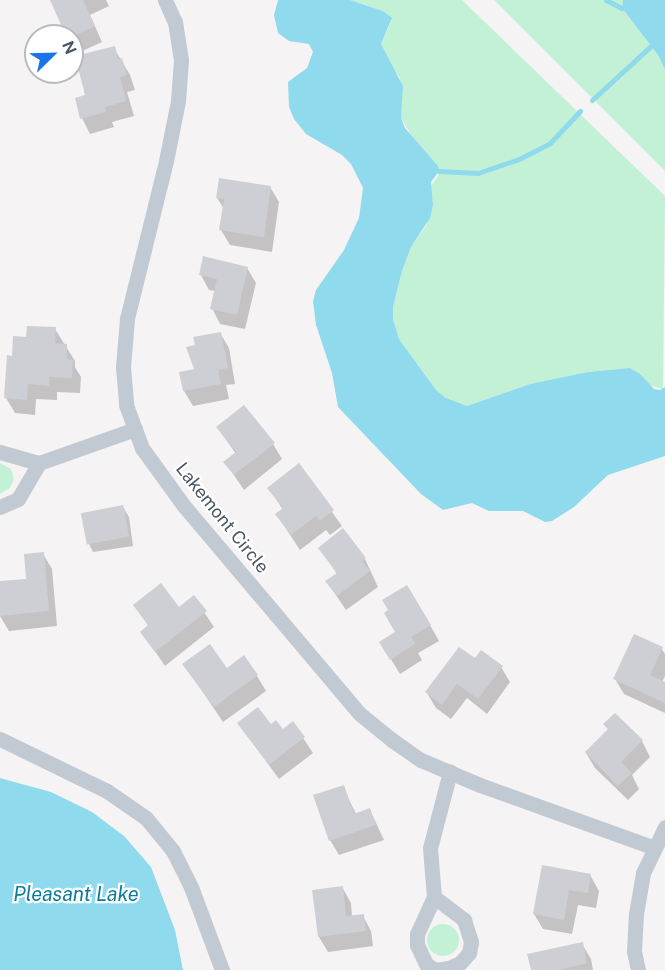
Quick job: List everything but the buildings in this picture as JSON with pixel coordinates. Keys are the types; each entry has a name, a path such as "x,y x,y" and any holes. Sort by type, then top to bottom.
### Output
{"street":[{"name":"Lakemont Circle","path":"165,0 175,22 181,60 178,101 166,161 127,319 123,367 126,405 150,461 184,506 360,714 421,760 655,848"},
{"path":"0,452 39,463 135,429"},
{"path":"0,507 18,499 39,463"},
{"path":"0,739 106,791 146,818 173,851 191,887 222,970"},
{"path":"434,897 464,920 471,942 470,953 460,963 449,968 435,970 426,964 417,945 417,934 434,897 430,848 450,772"},
{"path":"638,970 634,951 636,914 643,873 665,827"}],"green space":[{"path":"350,0 462,0 665,196 663,389 648,385 640,374 630,368 588,372 530,384 467,406 446,398 436,390 399,339 393,319 393,307 411,247 426,226 433,205 431,186 438,176 438,166 413,138 401,118 400,78 383,53 381,44 391,22 383,11"},
{"path":"494,0 623,0 622,8 658,55 665,70 665,171"},
{"path":"0,463 11,469 14,479 10,488 0,494"},
{"path":"443,924 454,929 459,940 454,951 443,956 432,951 427,940 432,929"}],"water":[{"path":"278,0 350,0 383,11 392,18 381,44 403,86 401,118 405,128 438,166 439,171 431,182 433,205 430,218 411,247 402,271 393,307 393,319 399,339 436,390 446,398 467,406 530,384 588,372 630,368 640,374 654,389 660,390 665,387 665,456 608,475 574,507 552,521 545,522 523,511 489,511 472,503 443,510 421,494 338,407 332,373 316,325 313,301 316,290 344,250 359,218 363,188 351,164 342,155 306,134 294,119 289,107 288,82 307,68 313,52 309,44 289,41 278,33 274,15"},
{"path":"623,0 665,0 665,70 658,55 622,8"},
{"name":"Pleasant Lake","path":"0,778 51,792 92,812 124,836 151,867 175,930 183,970 0,970"}],"waterway":[{"path":"606,0 622,8"},
{"path":"592,100 651,46"},
{"path":"439,171 478,173 519,159 550,143 580,111"}]}
